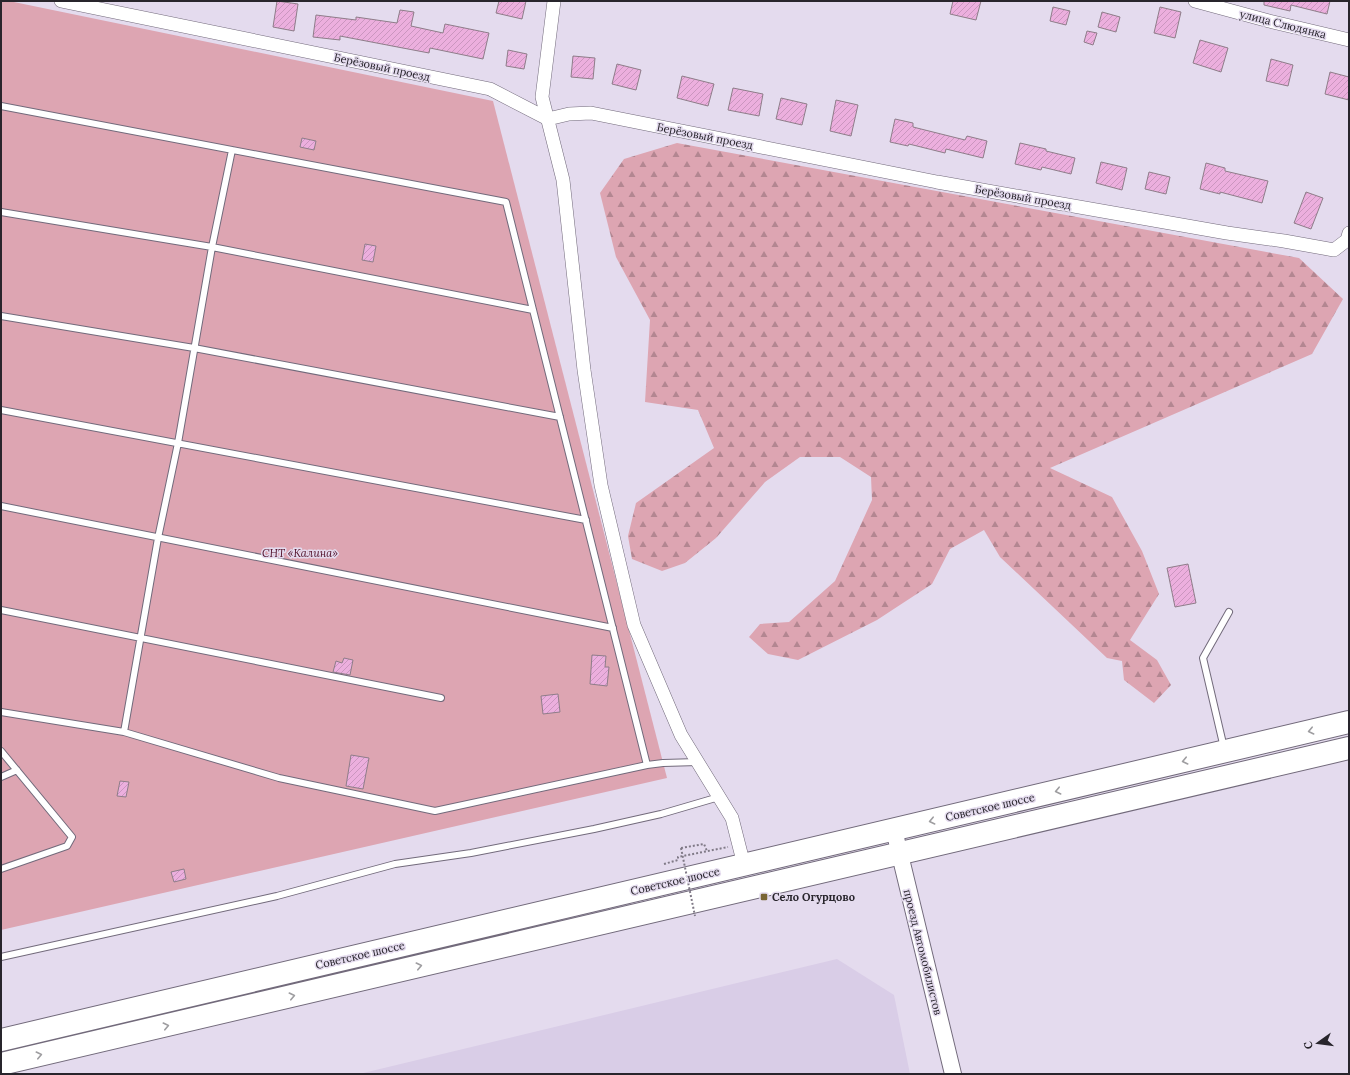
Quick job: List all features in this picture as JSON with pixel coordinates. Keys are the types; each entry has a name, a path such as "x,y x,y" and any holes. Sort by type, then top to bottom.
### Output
{"highway":[{"name":"Советское шоссе","path":"1,1040 1349,722"},
{"path":"1,1064 1349,748"}],"street":[{"name":"Берёзовый проезд","path":"61,1 490,89 548,119 570,114 591,113 938,182 1334,250 1347,240 1349,233"},
{"path":"554,1 542,97 563,180 584,370 601,485 634,625 681,735 732,818 744,865"},
{"name":"улица Слюдянка","path":"1195,1 1269,21 1349,40"},
{"name":"проезд Автомобилистов","path":"894,830 953,1074"}],"lane":[{"path":"1,106 506,202 647,765"},
{"path":"124,732 158,538 178,443 212,247 232,150"},
{"path":"1,212 212,247 533,310"},
{"path":"1,316 194,348 560,417"},
{"path":"1,410 586,520"},
{"path":"1,506 613,628"},
{"path":"1,610 441,698"},
{"path":"1225,751 1203,658 1229,612"},
{"path":"1,712 124,732 279,778 435,811 647,765 698,762"},
{"path":"1,751 72,836 67,846 1,869"},
{"path":"1,777 17,770"},
{"path":"1,957 277,896 395,864 471,853 662,814 719,796"}],"path":[{"path":"664,864 678,860 678,857 727,847 732,844 735,831"},
{"path":"695,916 681,848 704,844 707,851"}],"shaded area":[{"path":"837,959 894,995 910,1074 359,1074"}],"green space":[{"name":"СНТ «Калина»","path":"1,1 9,1 493,101 667,778 1,930"},
{"path":"677,143 1299,258 1343,299 1312,354 1050,468 1112,497 1142,551 1159,594 1130,640 1157,660 1171,685 1154,703 1124,680 1122,661 1107,658 1000,557 984,530 950,549 932,584 877,620 798,660 768,654 749,637 760,624 789,622 835,581 872,500 871,477 840,457 800,457 765,482 716,538 685,563 662,571 632,559 628,536 636,503 714,448 698,410 645,402 650,320 616,257 600,193 624,159"}],"building":[{"path":"277,1 298,4 294,31 273,27"},
{"path":"499,1 526,1 522,19 496,13"},
{"path":"953,1 981,1 976,20 950,14"},
{"path":"1264,1 1330,1 1327,14 1291,5 1290,11 1264,5"},
{"path":"1053,7 1070,11 1066,25 1050,21"},
{"path":"1160,7 1181,12 1175,38 1154,33"},
{"path":"400,10 414,12 411,26 443,33 445,24 489,33 483,59 430,48 429,53 340,36 340,40 313,37 316,15 356,20 356,17 397,23"},
{"path":"1102,12 1120,17 1116,32 1098,27"},
{"path":"1087,31 1097,33 1093,45 1084,42"},
{"path":"1200,40 1228,48 1221,72 1193,63"},
{"path":"508,50 527,54 524,69 506,66"},
{"path":"573,56 595,58 593,79 571,77"},
{"path":"1271,59 1293,65 1288,86 1266,81"},
{"path":"617,64 641,70 636,90 612,84"},
{"path":"1330,72 1349,77 1349,100 1325,94"},
{"path":"682,76 714,84 708,106 677,98"},
{"path":"733,88 763,94 759,116 728,110"},
{"path":"781,98 807,104 802,125 776,119"},
{"path":"836,100 858,105 851,136 830,131"},
{"path":"895,119 913,123 913,127 965,140 967,136 987,141 983,158 946,149 945,153 909,144 908,146 890,142"},
{"path":"302,138 316,141 314,150 300,147"},
{"path":"1020,143 1075,158 1071,174 1042,167 1041,170 1015,164"},
{"path":"1101,162 1127,168 1122,190 1096,183"},
{"path":"1206,163 1225,168 1225,171 1268,181 1262,203 1220,192 1220,194 1200,189"},
{"path":"1149,172 1170,177 1166,194 1145,189"},
{"path":"1306,192 1323,198 1311,229 1294,223"},
{"path":"365,244 376,246 373,262 362,260"},
{"path":"1188,564 1196,603 1175,607 1167,568"},
{"path":"592,655 606,656 605,667 609,667 607,686 590,684"},
{"path":"344,658 353,660 350,675 333,672 336,661 342,663"},
{"path":"558,694 560,712 543,714 541,696"},
{"path":"351,755 369,758 363,789 346,786"},
{"path":"120,781 129,782 126,797 117,796"},
{"path":"184,869 186,879 174,882 171,872"}],"place":[{"name":"Село Огурцово","path":"764,897"}]}
